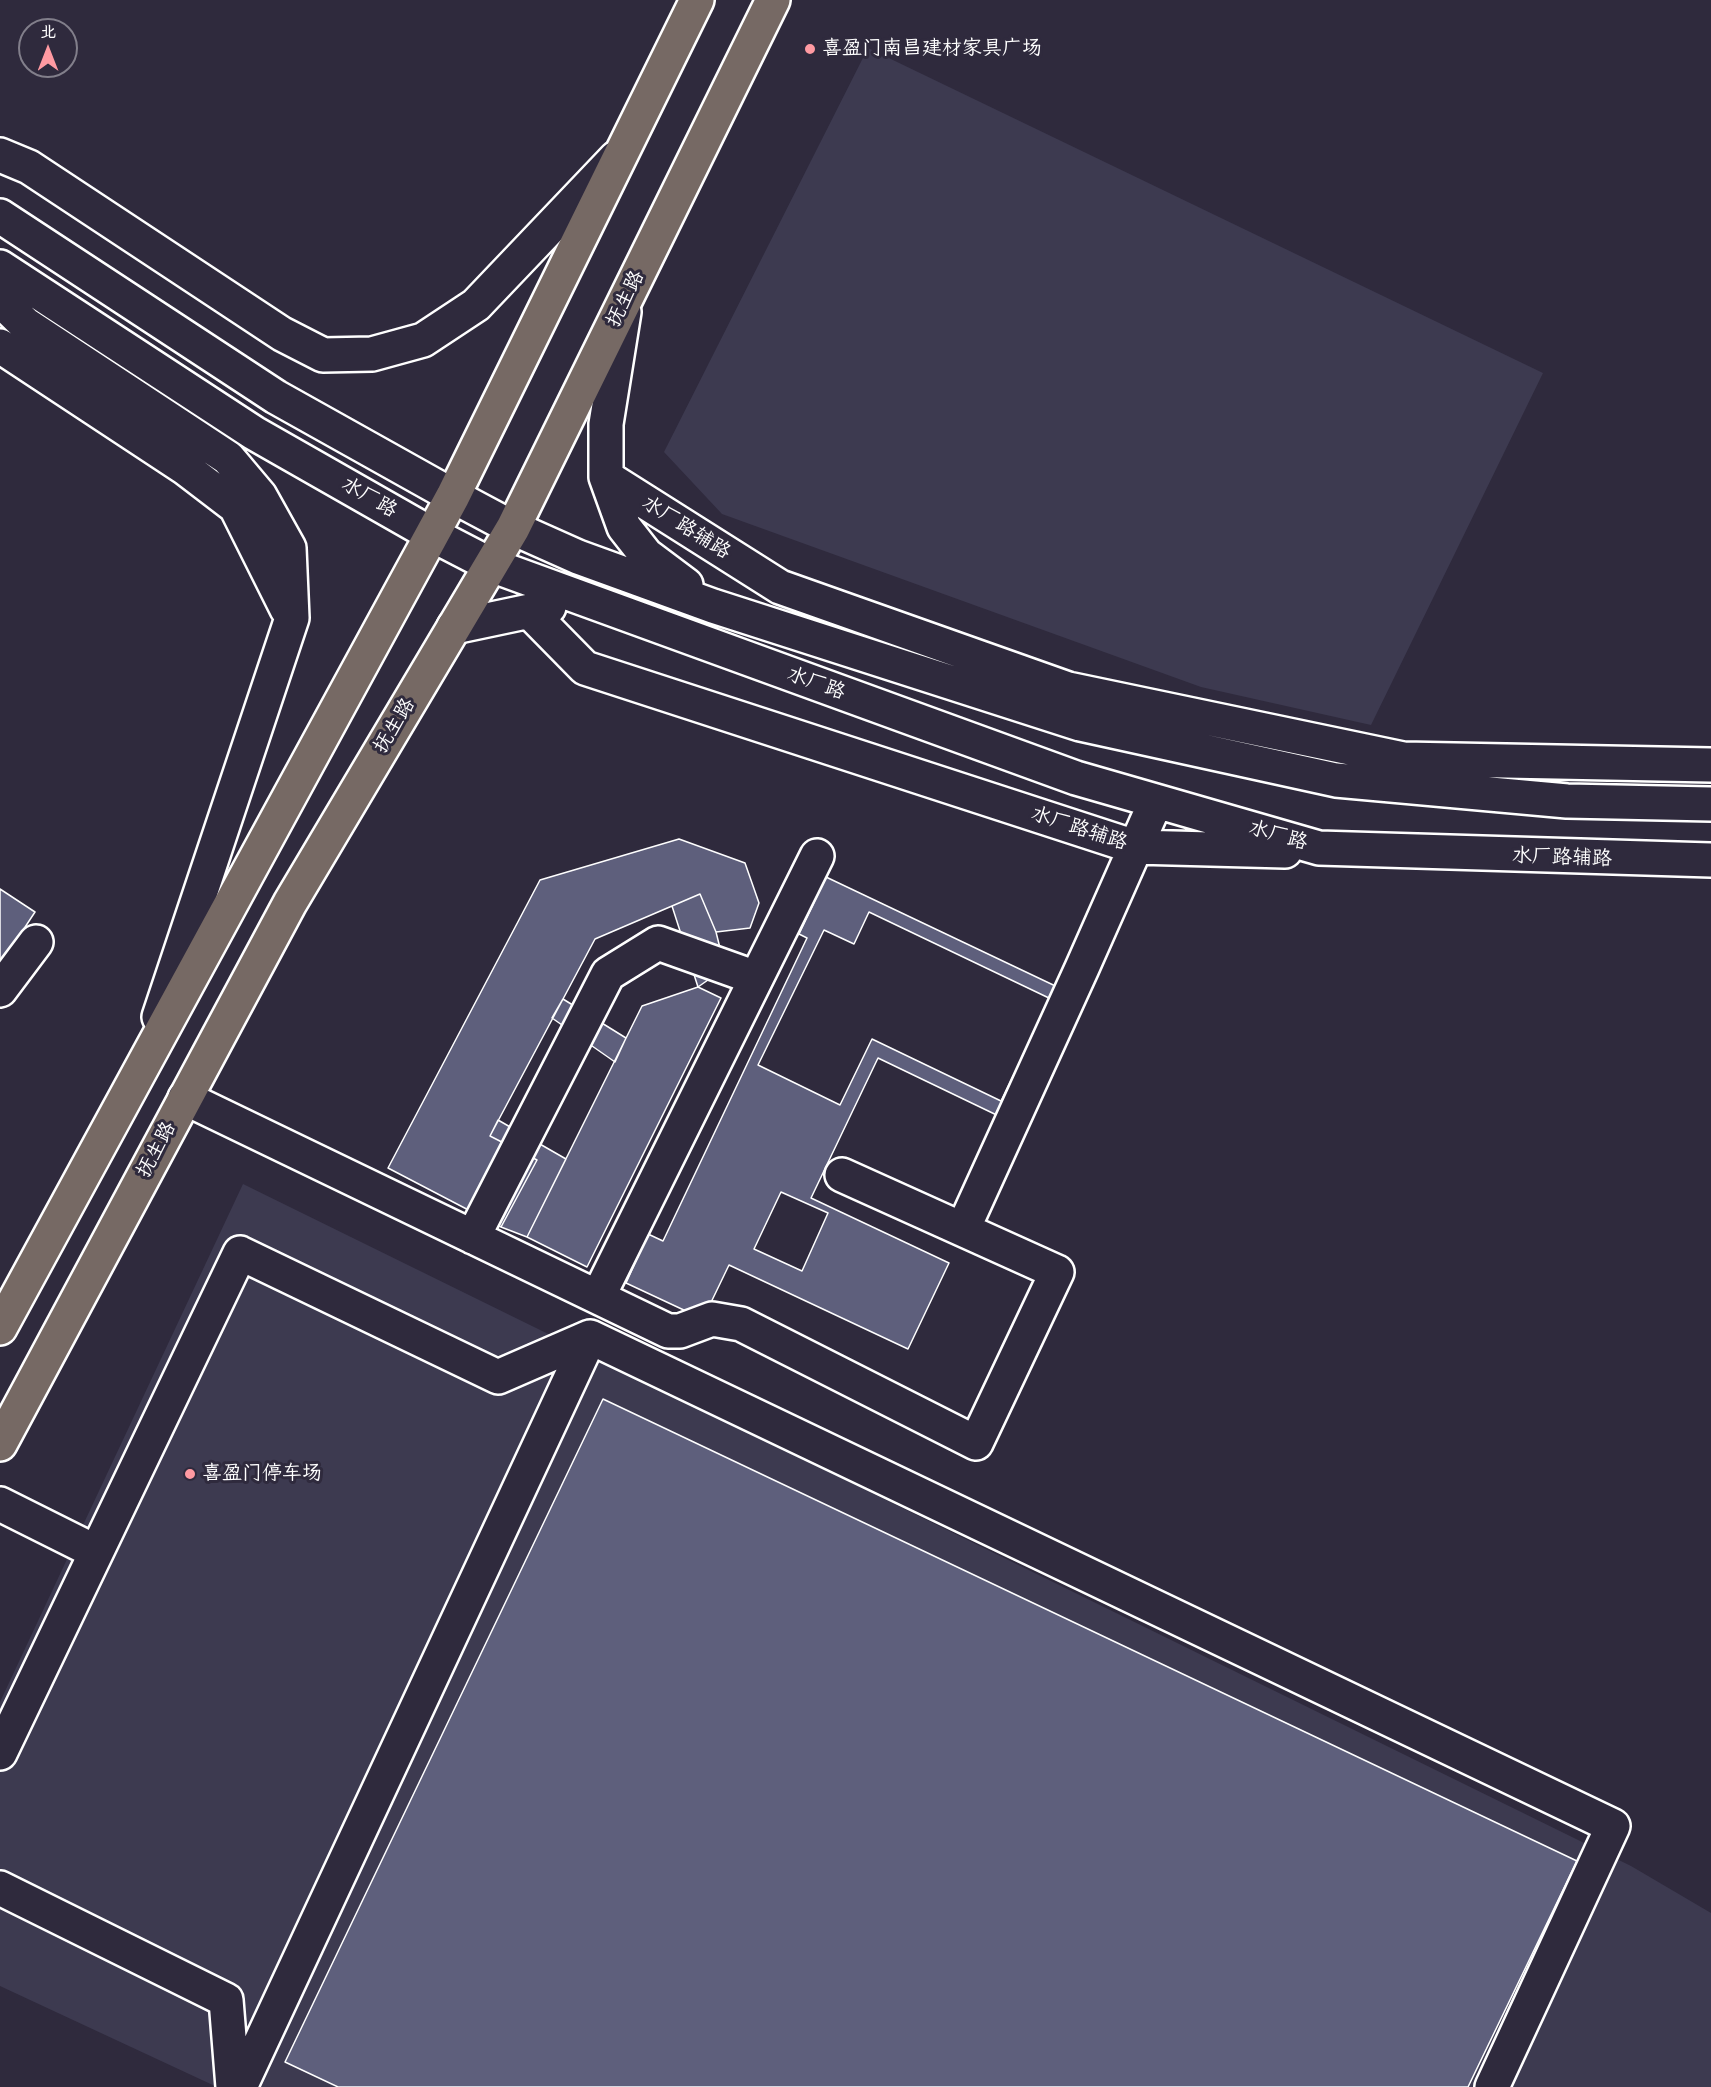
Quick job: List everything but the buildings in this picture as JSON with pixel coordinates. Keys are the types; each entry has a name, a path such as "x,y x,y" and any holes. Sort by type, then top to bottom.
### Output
{"main road":[{"path":"0,1328 453,496 697,0"},
{"name":"抚生路","path":"0,1444 290,903 513,528 773,0"}],"street":[{"path":"0,155 29,167 282,334 323,355 372,354 423,340 476,305 622,153"},
{"path":"0,216 276,397 453,496 513,528 578,557 714,606 1080,724 1336,780 1567,801 1711,804"},
{"name":"水厂路","path":"0,267 254,433 491,565 1076,778 1319,848 1711,861"},
{"path":"626,299 606,424 606,477 624,527 646,555 714,606"},
{"path":"0,300 26,324 228,458 260,496 289,549 292,618 144,1064"},
{"path":"0,346 185,468 236,507 292,618"},
{"name":"水厂路辅路","path":"606,477 780,587 1068,689 1403,759 1711,765"},
{"path":"454,627 585,599"},
{"name":"水厂路辅路","path":"529,611 585,668 1135,847 1711,861"},
{"path":"963,1229 1156,801"},
{"path":"597,1297 817,856"},
{"path":"0,990 36,942"},
{"path":"473,1237 608,974 658,943 756,978"},
{"path":"185,1098 668,1331 680,1331 712,1320 741,1324 976,1443 1058,1272 842,1175"},
{"path":"0,1753 240,1253 498,1377 590,1337 1613,1826 1492,2087"},
{"path":"240,2087 590,1337"},
{"path":"0,1504 96,1552"},
{"path":"0,1888 225,2000 233,2087"}],"shaded area":[{"path":"868,48 1543,373 1371,725 1201,687 722,514 664,452"},
{"path":"243,1184 1631,1866 1711,1913 1711,2087 217,2087 0,1986 0,1702"}],"place":[{"name":"喜盈门南昌建材家具广场","path":"810,49"},
{"name":"喜盈门停车场","path":"190,1474"}]}
